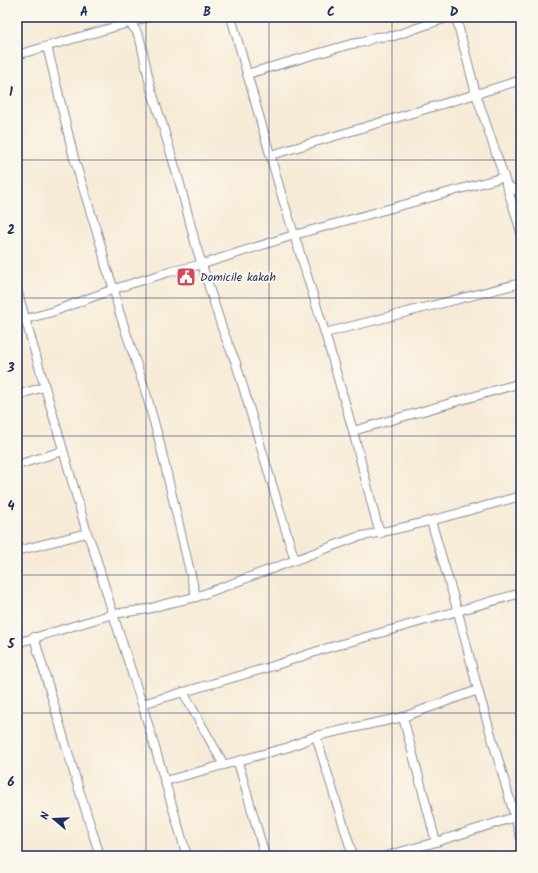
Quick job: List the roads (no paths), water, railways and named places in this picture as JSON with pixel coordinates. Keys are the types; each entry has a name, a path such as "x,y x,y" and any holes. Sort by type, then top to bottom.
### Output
{"street":[{"path":"17,55 128,20 149,17"},
{"path":"231,17 281,193 325,333 353,430 377,524 381,533"},
{"path":"247,74 352,44 364,42 375,37 394,36 449,17"},
{"path":"456,17 476,94 521,232"},
{"path":"128,20 140,39 151,89 180,184 196,246 203,264 222,328 236,363 295,560"},
{"path":"47,46 74,158 159,440 196,597"},
{"path":"271,155 521,80"},
{"path":"505,181 521,193"},
{"path":"21,320 52,312 114,289 169,272 203,264 294,235 505,181"},
{"path":"325,333 521,283"},
{"path":"17,290 21,320 44,387 86,533 93,548 142,704 187,856"},
{"path":"353,430 521,383"},
{"path":"17,395 44,387"},
{"path":"17,465 63,451"},
{"path":"17,643 113,614 148,609 196,597 357,537 431,522 521,496"},
{"path":"431,522 458,612 478,690 500,766 518,816 521,838"},
{"path":"17,551 86,533"},
{"path":"142,704 270,667 324,649 521,593"},
{"path":"34,637 100,856"},
{"path":"165,782 290,747 316,736 403,717 478,690"},
{"path":"184,692 224,765"},
{"path":"403,717 436,842"},
{"path":"316,736 353,856"},
{"path":"238,762 265,856"},
{"path":"386,856 518,816"}],"place":[{"name":"Domicile kakah","path":"186,277"}]}
